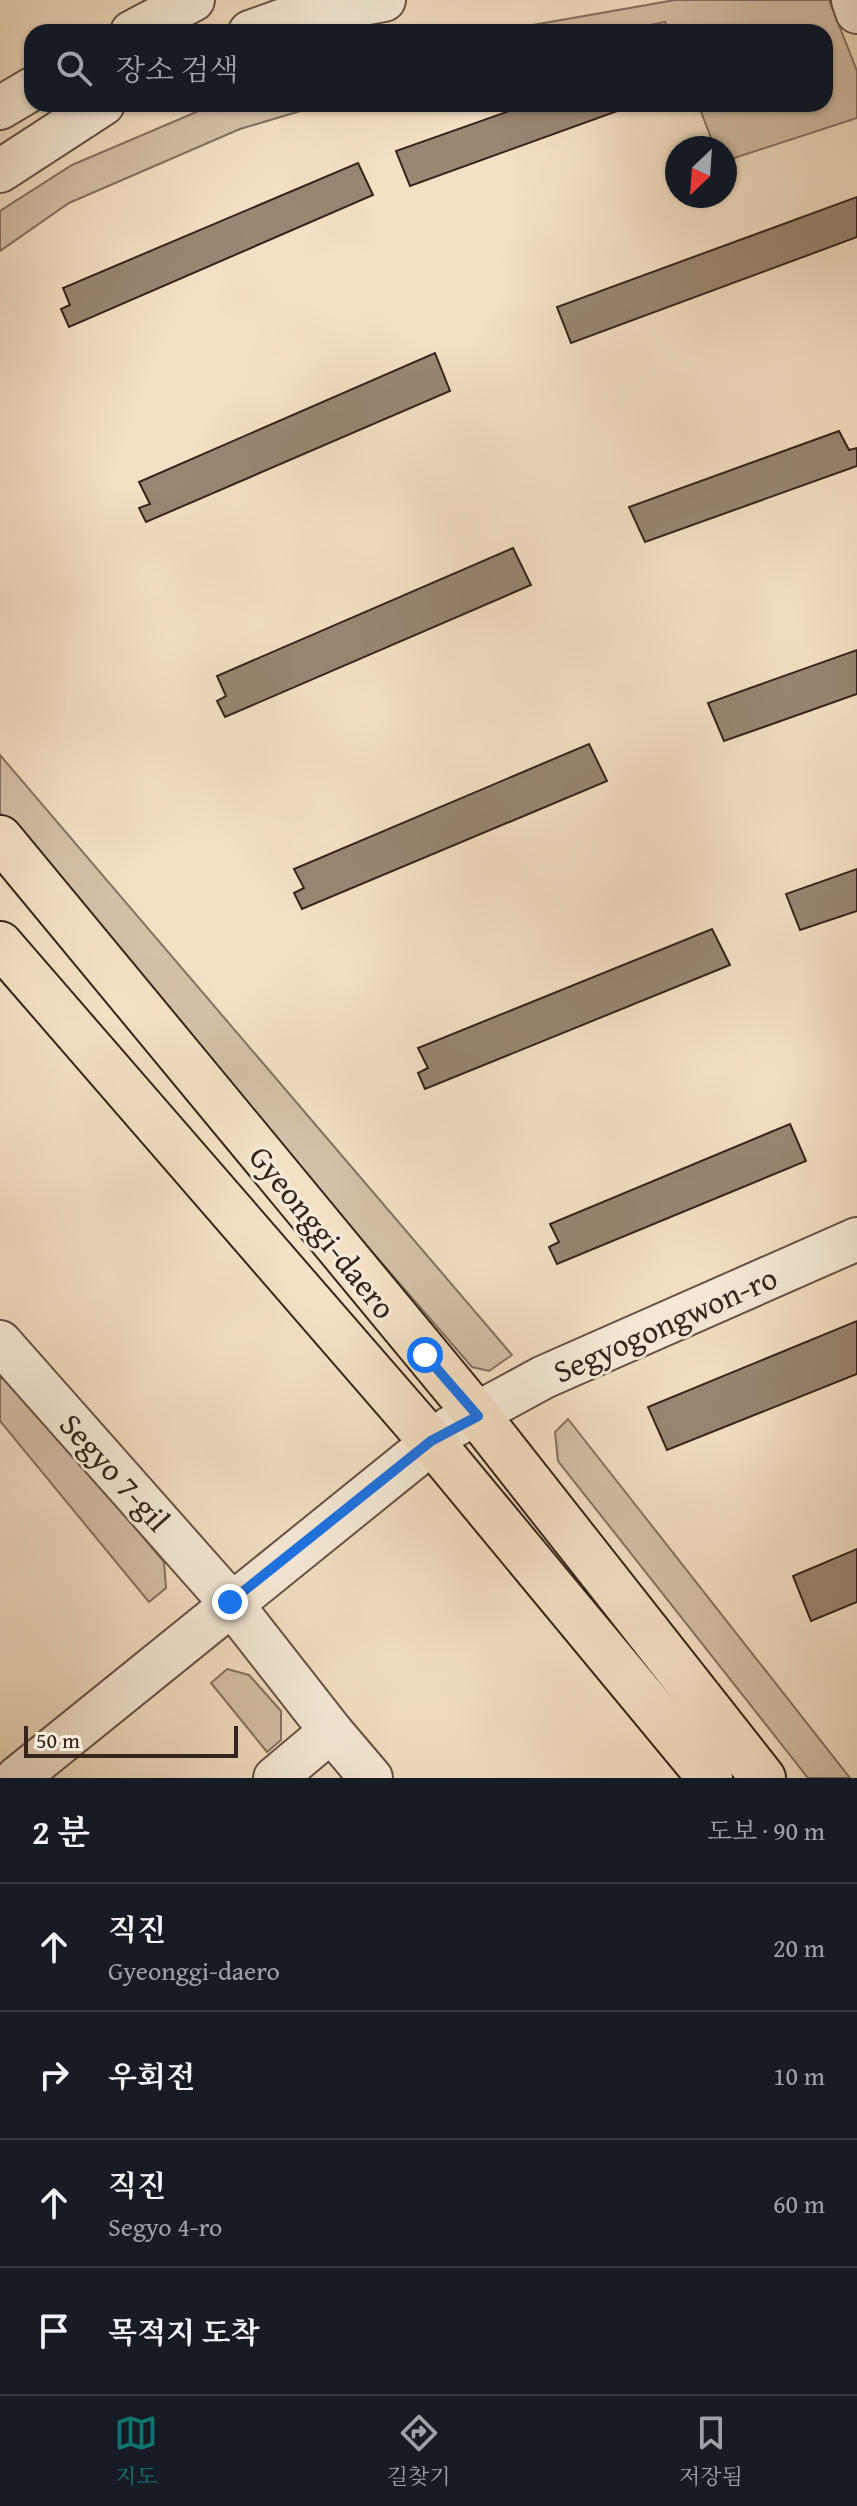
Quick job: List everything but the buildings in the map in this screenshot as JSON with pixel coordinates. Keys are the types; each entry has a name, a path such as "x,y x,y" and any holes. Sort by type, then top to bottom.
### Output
{"main road":[{"name":"Gyeonggi-daero","path":"0,838 478,1416 763,1778"},
{"name":"Gyeonggi-daero","path":"0,944 431,1441 710,1778"}],"street":[{"path":"147,24 193,0"},
{"path":"272,24 292,17 384,0"},
{"path":"853,0 857,12"},
{"path":"0,108 24,94"},
{"path":"0,171 91,112"},
{"name":"Segyogongwon-ro","path":"17,1778 431,1441 544,1377 857,1239"},
{"name":"Segyo 7-gil","path":"0,1342 230,1602 371,1778"},
{"path":"275,1778 331,1731"}],"shaded area":[{"path":"675,0 829,0 857,71 857,118 737,157 737,136 710,136 701,112 833,112 833,24 538,24"},
{"path":"196,112 297,112 240,129 69,203 0,251 0,211 72,165"},
{"path":"0,755 512,1355 489,1371 472,1367 133,976 0,813"},
{"path":"0,1378 12,1380 164,1562 166,1588 149,1602 0,1421"},
{"path":"568,1419 850,1778 808,1778 558,1461 555,1432"},
{"path":"227,1669 249,1675 281,1711 281,1740 267,1752 211,1683"}],"route":[{"path":"230,1602 431,1441 450,1428 478,1416 425,1355"}]}
